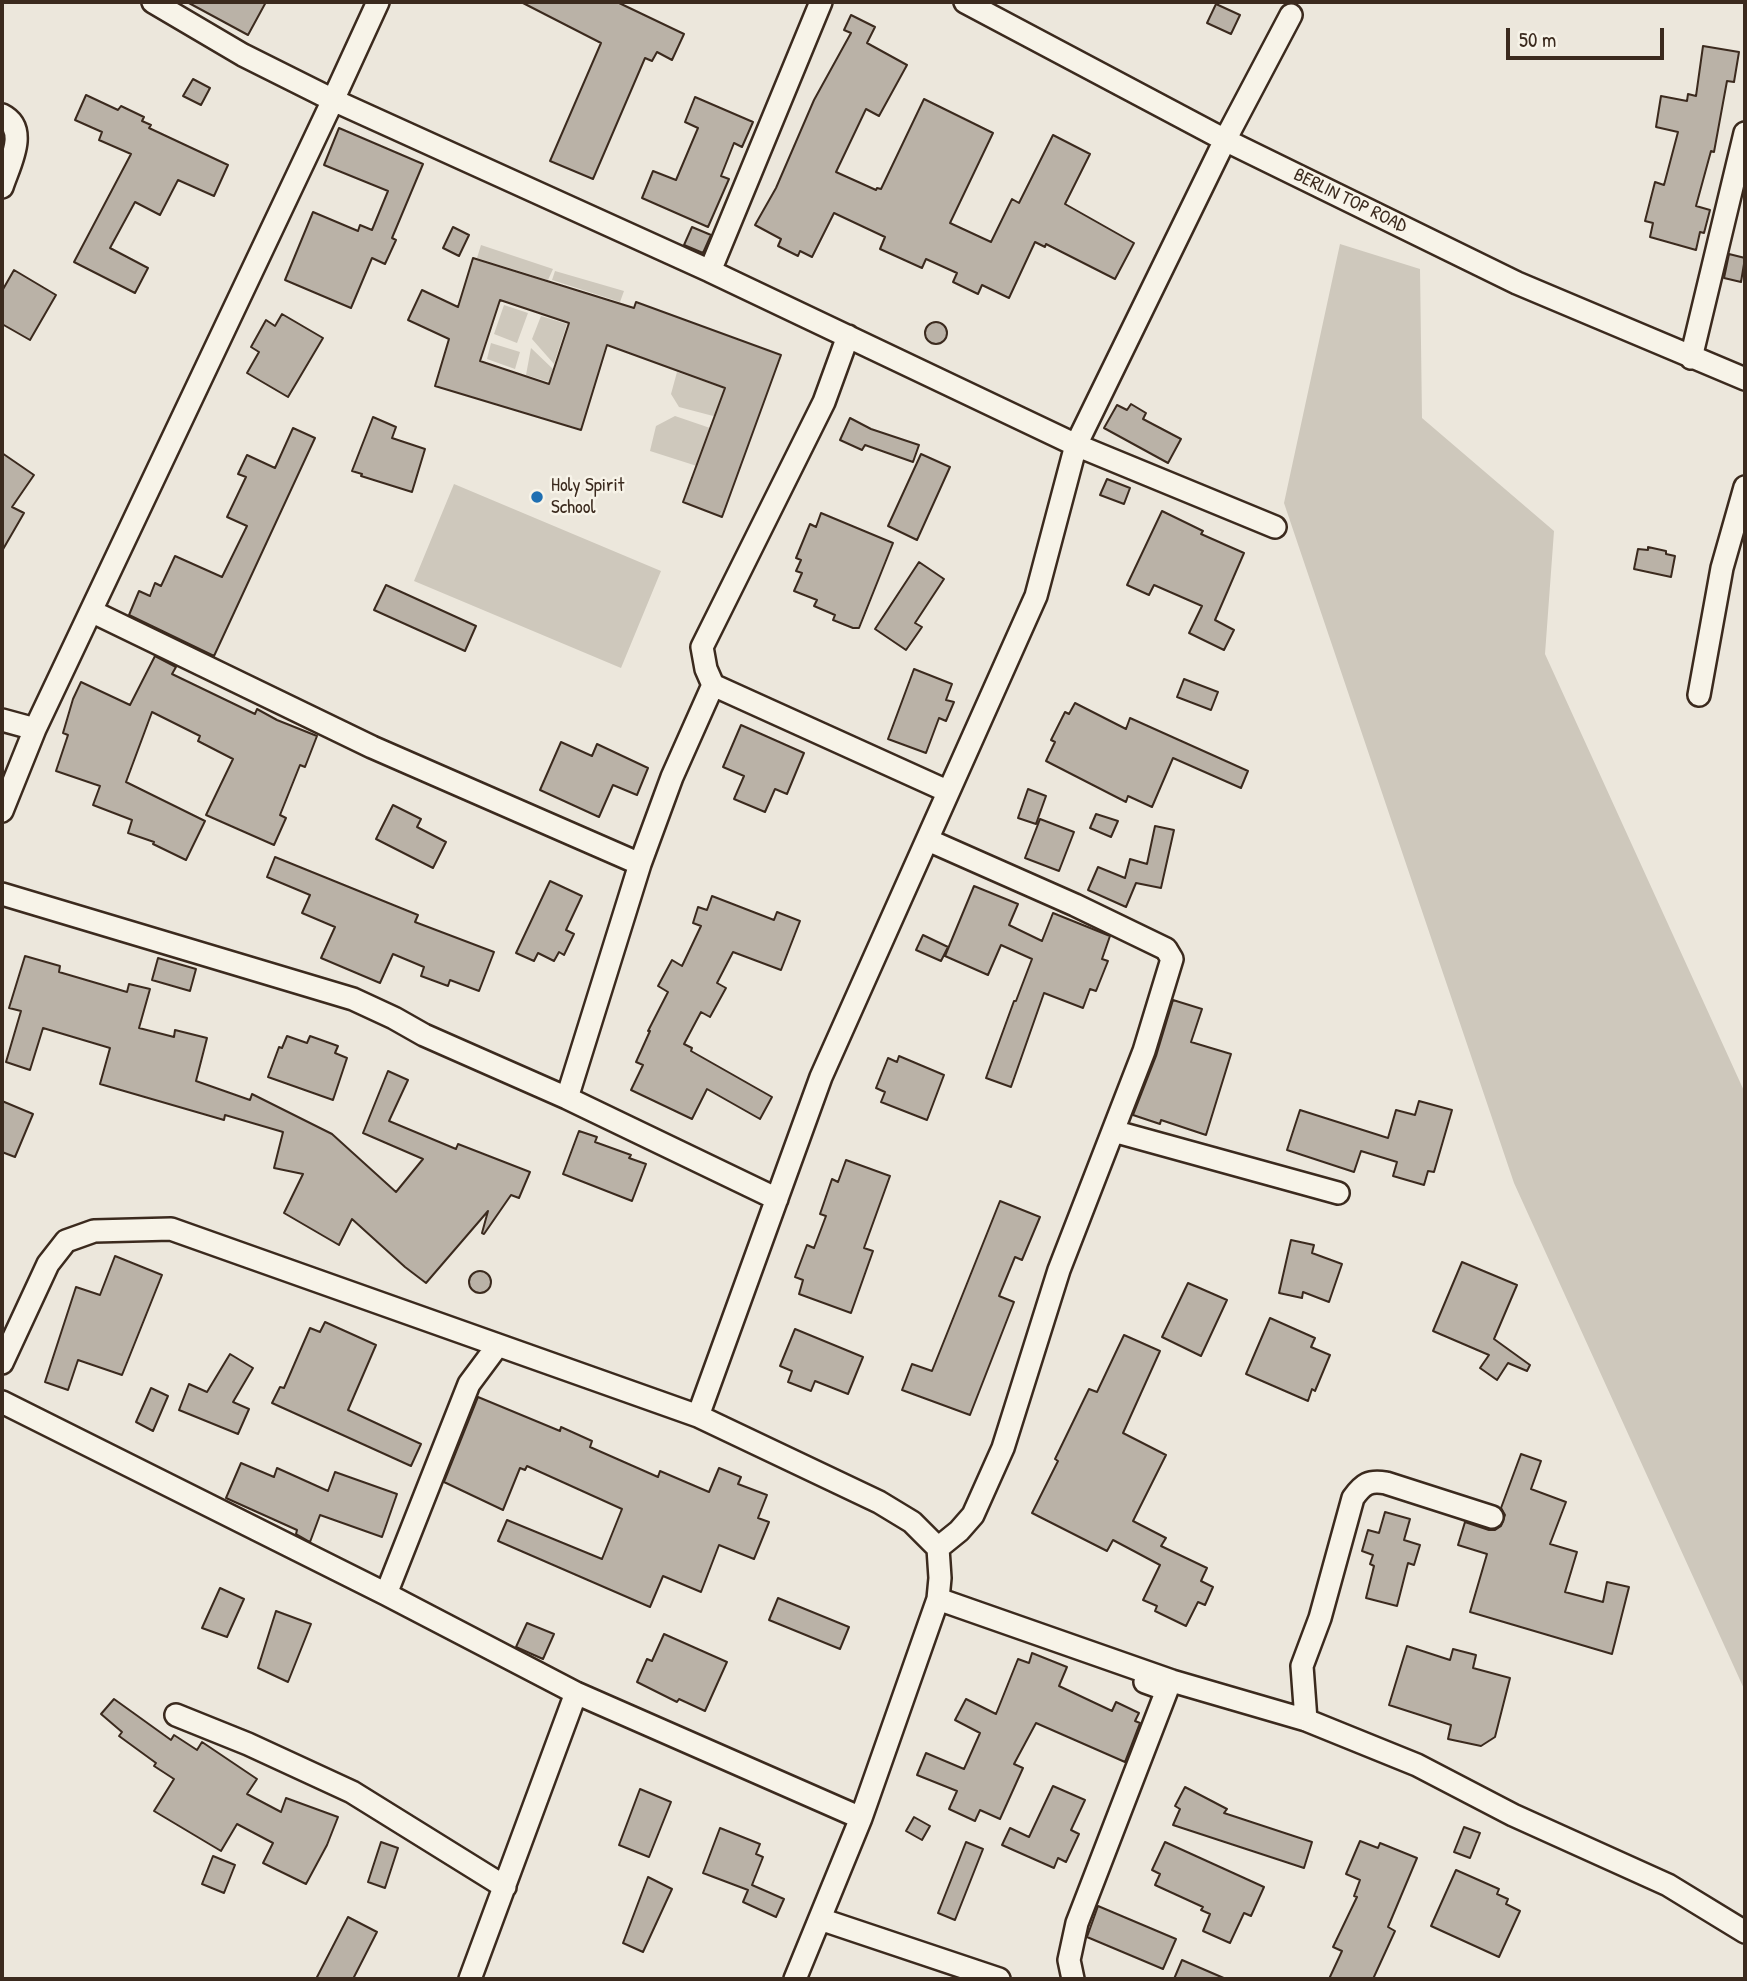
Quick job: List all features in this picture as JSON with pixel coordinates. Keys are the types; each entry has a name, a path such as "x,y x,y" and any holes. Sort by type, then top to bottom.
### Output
{"street":[{"path":"153,2 243,55 333,100 710,271 1076,445 1275,527"},
{"path":"2,811 35,730 378,2"},
{"path":"710,271 821,2"},
{"name":"BERLIN TOP ROAD","path":"965,2 1225,140 1517,283 1745,379"},
{"path":"698,1416 821,1077 1036,596 1076,445 1225,140 1291,15"},
{"path":"2,115 10,119 17,132 16,144 2,187"},
{"path":"1691,358 1745,133"},
{"path":"848,336 824,401 702,647 706,669 713,685 947,792"},
{"path":"1699,695 1722,568 1745,487"},
{"path":"91,611 372,747 640,864"},
{"path":"566,1098 640,864 672,777 713,685"},
{"path":"2,720 35,730"},
{"path":"929,840 1166,949 1172,959 1144,1051 1059,1270 1003,1448 973,1515 938,1548"},
{"path":"2,894 354,999 424,1035 566,1098 777,1199"},
{"path":"1113,1131 1338,1193"},
{"path":"2,1363 48,1264 66,1241 94,1231 171,1229 698,1416 879,1502 912,1522 938,1548 939,1599 861,1818 795,1979"},
{"path":"386,1594 469,1384 498,1345"},
{"path":"2,1402 386,1594 576,1693 861,1818"},
{"path":"1306,1720 1302,1666 1320,1618 1353,1498 1361,1487 1372,1481 1386,1483 1492,1517"},
{"path":"939,1599 1172,1681 1306,1720 1417,1765 1513,1815 1668,1885 1745,1932"},
{"path":"939,1599 1167,1690 1077,1923 1069,1960 1073,1979"},
{"path":"470,1979 576,1693"},
{"path":"176,1715 248,1744 352,1792 505,1887"},
{"path":"820,1919 999,1979"}],"shaded area":[{"path":"1340,244 1420,269 1422,418 1554,531 1545,654 1745,1093 1745,1691 1514,1183 1284,503"},
{"path":"481,245 553,269 548,280 477,258"},
{"path":"555,271 624,291 620,302 552,280"},
{"path":"504,305 528,313 517,343 494,334"},
{"path":"541,316 567,324 554,364 532,339"},
{"path":"491,343 520,352 515,369 487,359"},
{"path":"531,348 553,369 549,382 526,375"},
{"path":"677,372 726,389 717,417 679,407 671,394"},
{"path":"675,416 713,429 700,467 650,451 656,426"},
{"path":"454,484 661,571 621,668 414,581"}],"building":[{"path":"187,2 266,2 248,35"},
{"path":"521,2 617,2 684,34 672,60 657,52 652,61 645,58 593,179 550,161 601,43"},
{"path":"1216,4 1240,15 1231,34 1207,23"},
{"path":"851,15 875,27 867,43 907,65 879,116 866,109 836,172 876,190 881,189 924,99 993,133 950,223 991,242 1012,199 1019,203 1053,135 1090,154 1065,204 1134,243 1115,279 1046,244 1045,247 1035,242 1009,298 982,285 978,294 953,282 957,273 926,259 922,268 880,249 885,237 834,213 812,257 800,251 798,256 778,246 781,239 755,225 776,188 814,100 851,33 844,30"},
{"path":"1703,46 1739,52 1734,82 1727,81 1714,152 1711,151 1696,206 1710,210 1704,233 1700,232 1696,250 1650,237 1653,223 1645,221 1655,182 1664,185 1678,132 1656,127 1661,96 1687,101 1688,94 1696,96"},
{"path":"193,79 210,88 201,105 183,96"},
{"path":"86,95 118,110 121,106 144,117 142,121 151,125 149,128 228,165 214,196 178,180 160,215 135,202 110,248 148,268 135,293 74,262 131,154 99,140 102,132 75,120"},
{"path":"695,97 753,122 742,147 734,143 721,176 729,179 708,227 642,198 653,171 676,180 698,128 685,122"},
{"path":"339,128 423,164 392,238 396,240 385,264 372,258 351,308 285,280 313,212 358,231 360,225 372,230 388,191 324,165"},
{"path":"453,227 469,235 459,256 443,248"},
{"path":"692,227 711,235 703,253 684,245"},
{"path":"1729,254 1745,258 1741,282 1724,278"},
{"path":"473,258 634,308 636,302 781,355 722,517 683,502 725,388 607,345 581,430 435,386 449,339 408,320 422,290 458,307","holes":["500,300 569,323 549,384 480,361"]},
{"path":"14,270 56,295 30,340 2,324 2,291"},
{"path":"282,314 323,338 288,397 247,373 259,352 251,347 266,320 275,326"},
{"path":"936,322 944,325 947,333 944,341 936,344 928,341 925,333 928,325"},
{"path":"1131,404 1146,413 1143,419 1181,439 1168,463 1104,428 1117,405 1127,410"},
{"path":"373,417 396,427 392,438 425,449 412,492 352,471"},
{"path":"850,418 871,429 919,445 913,462 865,445 862,450 840,440"},
{"path":"293,428 315,438 214,656 129,615 139,591 150,596 155,583 161,586 175,556 222,577 247,526 227,517 246,477 238,474 247,455 275,468"},
{"path":"2,453 34,475 12,507 24,513 2,551"},
{"path":"921,454 950,467 917,540 888,526"},
{"path":"1107,479 1130,488 1124,504 1100,495"},
{"path":"1162,511 1203,531 1201,534 1244,553 1215,620 1234,630 1224,650 1189,633 1202,606 1154,585 1149,595 1127,585"},
{"path":"821,513 893,543 859,628 833,620 835,615 814,606 817,600 794,591 802,573 796,571 801,560 796,558 810,524 816,527"},
{"path":"1648,547 1675,556 1671,577 1634,569 1638,549 1648,550"},
{"path":"919,562 944,579 915,623 922,627 906,650 875,629"},
{"path":"386,585 476,626 465,651 374,610"},
{"path":"155,656 176,667 172,674 255,714 257,709 317,736 305,767 300,765 280,815 286,818 274,845 206,815 233,759 198,741 200,736 152,712 126,782 205,821 186,860 153,844 154,842 128,833 132,820 93,805 100,786 56,771 68,735 63,733 81,682 130,705"},
{"path":"914,669 952,684 946,700 954,702 946,721 939,718 926,753 888,739"},
{"path":"1184,679 1218,692 1211,710 1177,697"},
{"path":"1075,703 1126,729 1130,718 1248,771 1241,788 1173,758 1152,807 1128,796 1126,802 1046,761 1055,742 1051,740 1065,712 1069,714"},
{"path":"741,725 804,753 787,794 775,789 765,812 734,799 744,776 723,767"},
{"path":"561,742 592,756 597,744 648,768 637,795 613,785 599,817 540,790"},
{"path":"1028,789 1046,796 1036,824 1018,818"},
{"path":"393,805 421,819 417,827 446,842 433,868 376,839"},
{"path":"1096,814 1118,821 1111,837 1090,828"},
{"path":"1040,819 1074,832 1059,871 1025,858"},
{"path":"1155,826 1174,830 1161,888 1136,883 1126,907 1088,890 1098,867 1125,878 1130,859 1147,864"},
{"path":"275,857 418,915 415,922 494,952 479,991 450,980 448,986 421,976 424,967 393,954 380,983 321,958 335,927 302,913 310,895 267,877"},
{"path":"550,881 582,896 566,930 574,934 564,955 559,952 554,961 538,953 534,961 516,953"},
{"path":"974,886 1018,904 1009,925 1042,941 1053,913 1110,936 1102,959 1108,961 1096,991 1090,989 1083,1008 1044,993 1011,1087 986,1078 1032,959 1001,945 988,975 945,956"},
{"path":"712,896 774,920 777,912 800,921 781,970 733,952 717,983 726,988 710,1017 701,1012 684,1044 692,1048 691,1051 772,1097 760,1119 707,1089 692,1119 631,1090 643,1065 636,1062 668,992 658,986 672,960 682,966 701,926 693,923 698,907 707,910"},
{"path":"923,935 948,947 941,961 916,950"},
{"path":"25,956 60,966 59,972 127,992 129,984 150,989 139,1028 174,1037 175,1030 207,1038 196,1081 250,1100 252,1094 332,1134 396,1192 423,1159 363,1133 388,1071 408,1080 389,1121 456,1149 458,1144 530,1172 519,1198 511,1195 484,1234 482,1233 488,1211 426,1283 352,1219 339,1245 284,1213 303,1174 274,1168 283,1132 225,1115 224,1120 100,1084 110,1048 43,1028 30,1070 6,1062 21,1011 9,1008"},
{"path":"158,958 196,969 190,991 152,980"},
{"path":"1173,1000 1202,1009 1191,1042 1231,1054 1206,1135 1161,1120 1160,1124 1133,1115 1156,1056"},
{"path":"287,1036 307,1043 310,1036 338,1046 335,1053 347,1058 333,1100 268,1077 279,1047 282,1048"},
{"path":"899,1056 944,1075 927,1120 881,1102 885,1092 876,1088 888,1058 897,1062"},
{"path":"2,1101 33,1114 15,1157 2,1152"},
{"path":"1419,1101 1452,1110 1434,1172 1428,1171 1424,1185 1393,1176 1397,1162 1361,1151 1354,1172 1287,1150 1300,1110 1388,1138 1396,1110 1415,1115"},
{"path":"579,1131 597,1137 595,1142 631,1155 629,1158 646,1164 632,1201 563,1174"},
{"path":"846,1160 890,1176 864,1248 873,1251 851,1313 799,1294 803,1280 795,1277 807,1245 814,1248 826,1216 820,1214 832,1179 838,1182"},
{"path":"1000,1201 1040,1217 1022,1260 1015,1257 999,1296 1014,1302 970,1415 902,1390 912,1364 932,1371"},
{"path":"1291,1240 1314,1245 1312,1253 1342,1264 1329,1302 1303,1292 1302,1298 1279,1293"},
{"path":"115,1256 162,1275 122,1375 78,1360 68,1390 45,1382 76,1287 100,1295"},
{"path":"1462,1262 1517,1285 1494,1339 1530,1365 1527,1371 1508,1363 1497,1380 1480,1368 1489,1355 1433,1331"},
{"path":"480,1271 488,1274 491,1282 488,1290 480,1293 472,1290 469,1282 472,1274"},
{"path":"1188,1283 1227,1300 1201,1356 1162,1337"},
{"path":"1270,1318 1315,1338 1311,1347 1330,1355 1308,1401 1246,1374"},
{"path":"325,1322 376,1345 348,1410 421,1444 411,1466 272,1403 280,1387 284,1388 310,1328 320,1332"},
{"path":"795,1329 863,1357 848,1394 815,1381 811,1391 788,1382 792,1371 780,1366"},
{"path":"1124,1335 1160,1351 1123,1433 1166,1455 1133,1521 1166,1538 1161,1546 1207,1568 1201,1581 1213,1587 1205,1605 1198,1602 1186,1626 1155,1611 1157,1606 1143,1600 1160,1565 1113,1540 1107,1551 1032,1513 1089,1389 1097,1392"},
{"path":"230,1354 253,1368 233,1402 249,1409 238,1434 179,1410 189,1384 207,1392"},
{"path":"151,1388 168,1396 153,1431 136,1422"},
{"path":"478,1397 560,1431 561,1427 592,1441 590,1447 658,1477 660,1471 709,1492 719,1468 741,1477 738,1484 767,1495 758,1518 769,1522 754,1559 719,1545 701,1592 663,1576 650,1607 498,1541 507,1520 602,1559 622,1509 527,1466 525,1470 520,1468 503,1510 444,1482"},
{"path":"1521,1454 1541,1461 1531,1489 1566,1502 1550,1544 1577,1552 1565,1592 1603,1602 1607,1582 1629,1587 1612,1654 1470,1612 1487,1554 1458,1545 1465,1522 1489,1530 1501,1526 1505,1515 1501,1508"},
{"path":"241,1463 274,1477 277,1468 328,1491 335,1472 397,1494 382,1537 320,1515 310,1542 296,1534 297,1530 226,1498"},
{"path":"1385,1512 1410,1519 1404,1540 1420,1545 1414,1565 1408,1563 1397,1606 1366,1598 1374,1566 1370,1564 1373,1555 1362,1551 1368,1530 1379,1533"},
{"path":"220,1588 244,1599 227,1637 202,1628"},
{"path":"778,1598 849,1627 840,1649 769,1620"},
{"path":"276,1611 311,1624 288,1682 258,1668"},
{"path":"527,1623 554,1634 543,1659 516,1647"},
{"path":"664,1634 727,1662 705,1711 679,1699 677,1702 637,1682 647,1659 652,1661"},
{"path":"1407,1646 1450,1660 1453,1649 1476,1655 1473,1668 1510,1678 1495,1737 1481,1746 1448,1739 1451,1725 1389,1705"},
{"path":"1032,1653 1067,1667 1059,1686 1112,1711 1116,1702 1139,1713 1135,1721 1140,1723 1125,1762 1036,1723 1014,1764 1023,1768 1000,1819 980,1810 975,1821 949,1809 957,1791 917,1775 926,1753 964,1769 980,1733 955,1720 966,1699 996,1714 1018,1659 1029,1663"},
{"path":"114,1699 171,1740 174,1735 197,1750 202,1742 257,1779 247,1794 281,1812 286,1798 338,1817 327,1845 306,1884 263,1863 273,1843 237,1824 221,1851 154,1811 174,1779 119,1736 122,1732 101,1714"},
{"path":"1053,1786 1085,1800 1071,1830 1079,1834 1066,1862 1058,1858 1054,1868 1002,1845 1010,1828 1029,1837"},
{"path":"1185,1787 1227,1809 1224,1813 1312,1842 1304,1868 1173,1825 1180,1809 1175,1806"},
{"path":"640,1789 671,1802 649,1857 619,1845"},
{"path":"914,1817 930,1826 922,1840 906,1831"},
{"path":"1464,1827 1480,1833 1470,1858 1454,1852"},
{"path":"720,1828 760,1844 756,1854 763,1857 752,1885 784,1899 776,1917 743,1902 748,1890 703,1873"},
{"path":"1360,1841 1378,1848 1380,1843 1417,1858 1388,1927 1395,1931 1373,1979 1329,1979 1342,1951 1333,1947 1357,1897 1354,1896 1360,1880 1346,1874"},
{"path":"381,1842 398,1848 385,1888 368,1882"},
{"path":"966,1842 983,1849 955,1920 938,1913"},
{"path":"1165,1842 1264,1887 1251,1916 1244,1913 1230,1943 1203,1931 1210,1914 1201,1910 1203,1907 1155,1885 1160,1874 1152,1870"},
{"path":"213,1856 235,1865 224,1893 202,1884"},
{"path":"1456,1870 1499,1889 1497,1894 1508,1899 1506,1904 1520,1911 1499,1957 1431,1926"},
{"path":"648,1877 672,1889 643,1952 623,1943"},
{"path":"1098,1906 1176,1939 1163,1969 1087,1937"},
{"path":"348,1917 377,1932 353,1979 316,1979"},
{"path":"1182,1960 1226,1979 1174,1979"}],"place":[{"name":"Holy Spirit School","path":"537,497"}]}
